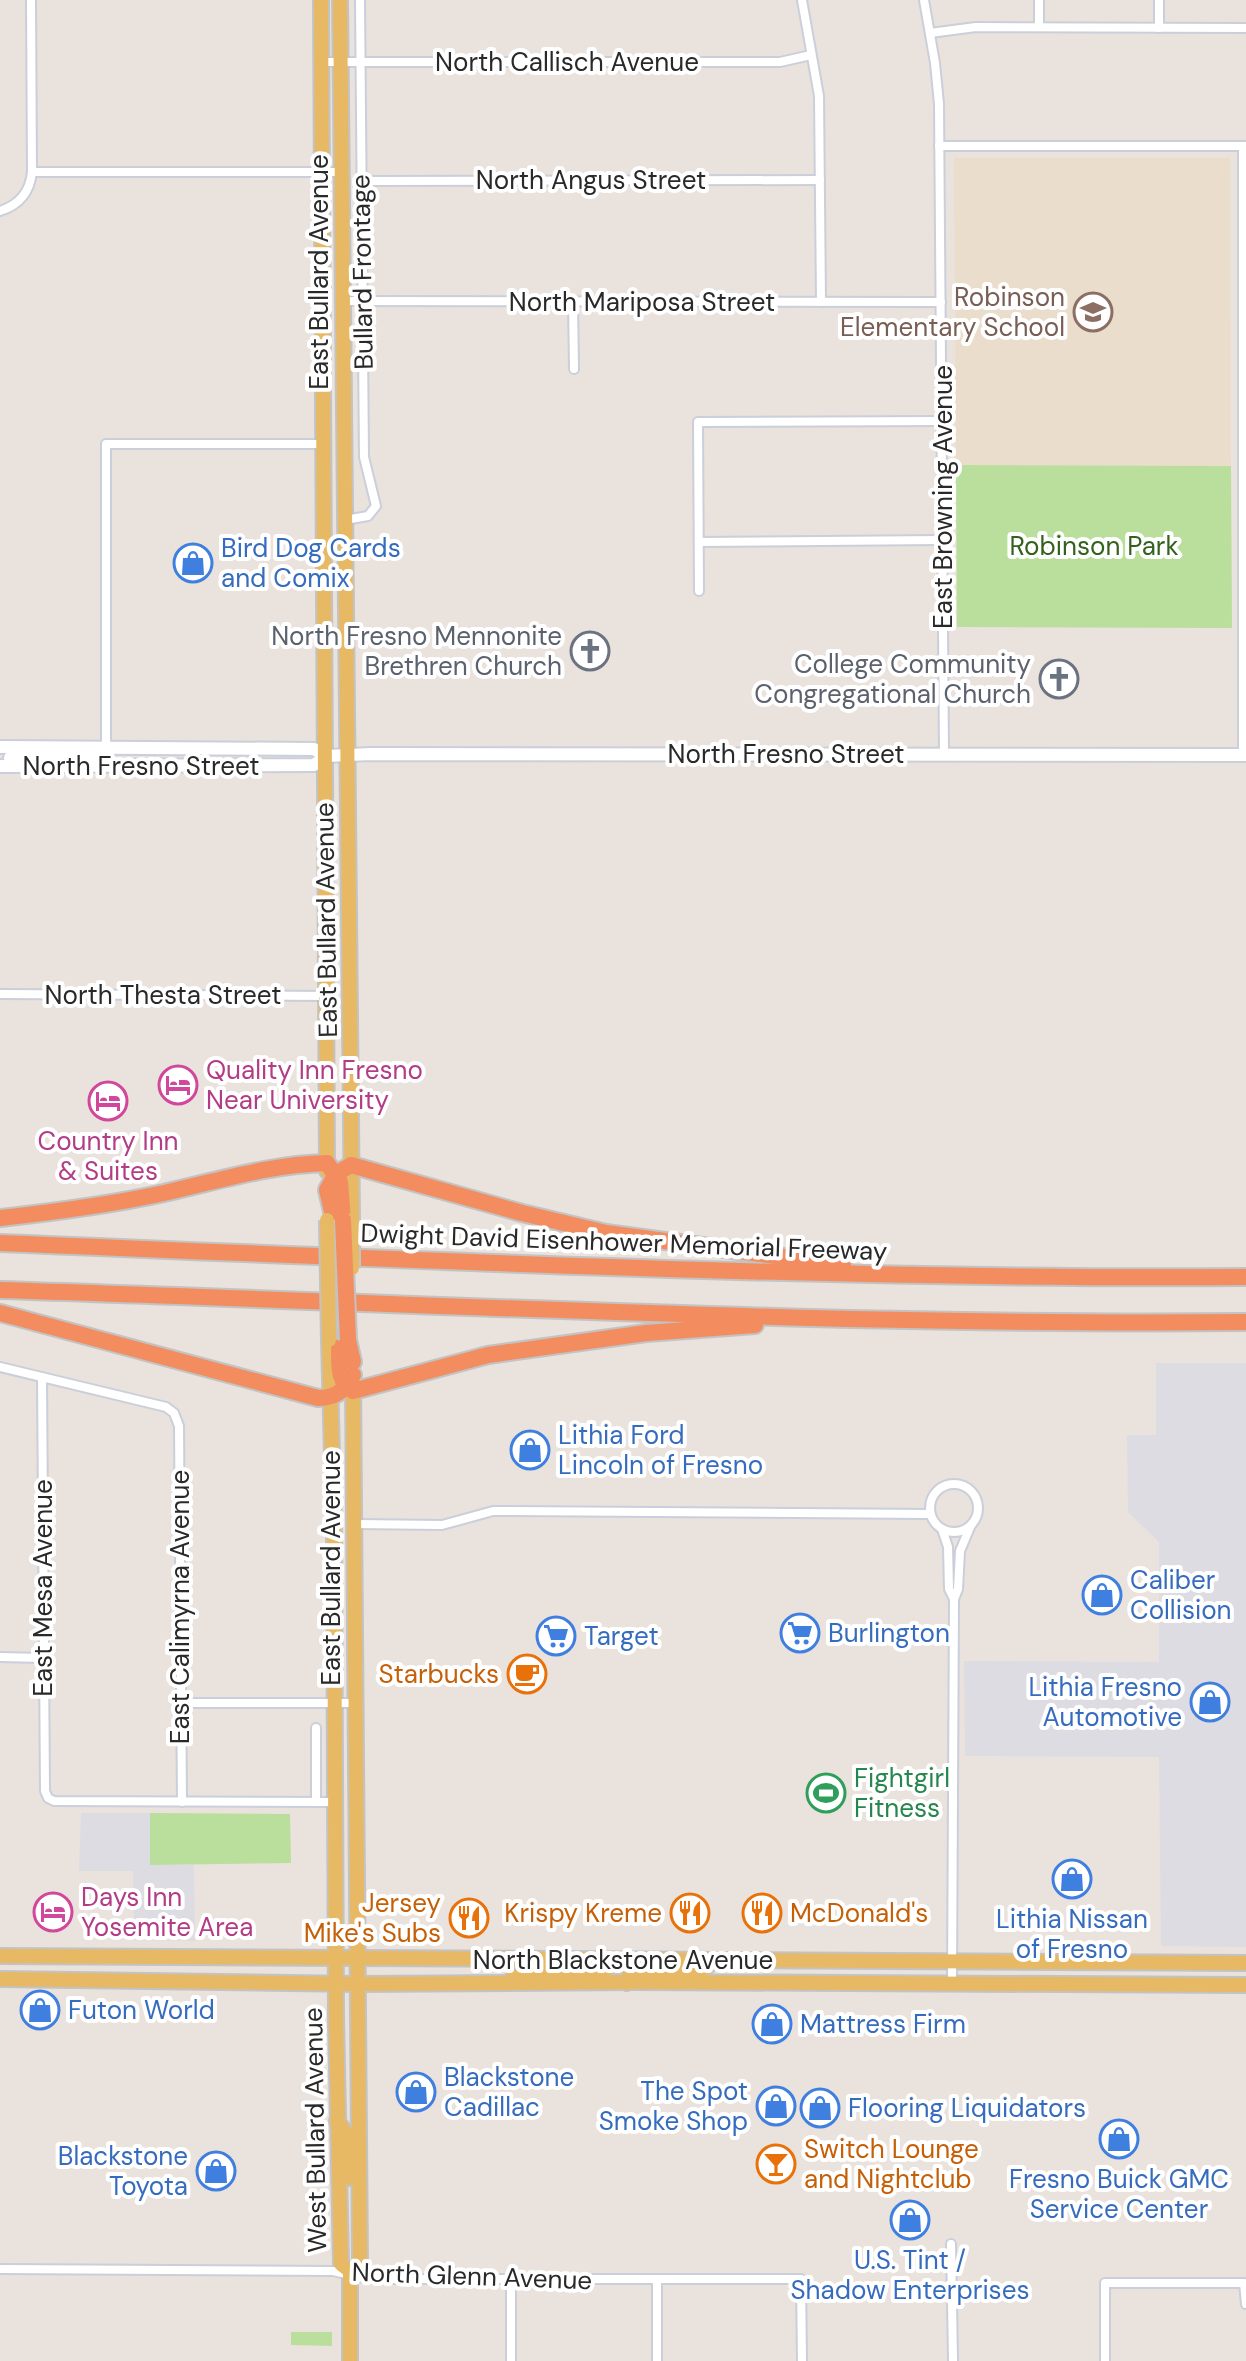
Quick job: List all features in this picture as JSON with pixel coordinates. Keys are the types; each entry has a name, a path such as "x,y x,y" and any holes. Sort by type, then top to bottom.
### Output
{"highway":[{"path":"0,1218 61,1212 160,1194 259,1171 351,1165 606,1233 854,1266 884,1275"},
{"path":"331,1168 327,1190 339,1220"},
{"path":"331,1168 342,1194 339,1220 340,1376 351,1379 551,1345 659,1332 836,1319"},
{"name":"Dwight David Eisenhower Memorial Freeway","path":"0,1243 884,1275 1246,1277"},
{"path":"0,1290 836,1319 1246,1322"},
{"path":"0,1313 318,1398 330,1398 351,1379"},
{"path":"342,1340 351,1379"}],"main road":[{"name":"East Bullard Avenue","path":"321,0 324,782 331,1168"},
{"name":"East Bullard Avenue","path":"339,1220 351,1165 340,0"},
{"path":"325,444 332,447 334,452 336,509 345,520"},
{"name":"North Fresno Street","path":"0,747 314,749 326,756 1245,755"},
{"path":"0,764 8,758 100,755 106,747"},
{"name":"North Fresno Street","path":"0,764 314,765 326,756"},
{"name":"East Bullard Avenue","path":"336,1983 330,1398 342,1340"},
{"name":"East Bullard Avenue","path":"351,1379 359,1984"},
{"name":"North Blackstone Avenue","path":"0,1956 1246,1963"},
{"path":"470,1985 539,1973 599,1971 608,1968 614,1960"},
{"path":"627,1983 632,1974 642,1970 702,1970 716,1960"},
{"name":"North Blackstone Avenue","path":"0,1979 470,1985 1246,1985"},
{"name":"West Bullard Avenue","path":"336,1983 341,2264 350,2273 350,2361"},
{"name":"West Bullard Avenue","path":"350,2273 360,2265 359,1984"},
{"path":"337,2121 348,2135 350,2196 359,2221"}],"street":[{"path":"0,211 25,195 32,172 31,0"},
{"name":"Bullard Frontage","path":"345,520 368,516 376,506 364,457 360,0"},
{"path":"802,0 819,96 821,302"},
{"name":"East Browning Avenue","path":"924,0 938,83 944,755"},
{"path":"1039,0 1039,27"},
{"path":"1159,0 1159,28"},
{"path":"930,33 976,27 1246,28"},
{"name":"North Callisch Avenue","path":"322,62 761,62 811,55"},
{"path":"939,146 1245,146 1245,755"},
{"path":"32,172 342,172"},
{"name":"North Angus Street","path":"361,181 820,180"},
{"name":"North Mariposa Street","path":"344,301 941,302"},
{"path":"573,302 574,369"},
{"path":"699,591 698,422 942,421"},
{"path":"106,747 106,444 325,444"},
{"path":"699,542 942,540"},
{"name":"North Thesta Street","path":"0,994 327,996"},
{"path":"0,1367 42,1377"},
{"name":"East Calimyrna Avenue","path":"42,1377 166,1407 174,1413 179,1426 182,1802"},
{"name":"East Mesa Avenue","path":"42,1377 45,1791 48,1798 54,1801 182,1802"},
{"path":"952,1984 954,1599 958,1589 960,1551 978,1513 976,1498 959,1484 951,1483 937,1489 930,1502 930,1514 935,1524 956,1533 971,1525"},
{"path":"355,1524 442,1525 493,1511 930,1514"},
{"path":"942,1529 948,1547 949,1589 954,1599"},
{"path":"0,1657 44,1658"},
{"path":"181,1703 356,1703"},
{"path":"316,1728 316,1802"},
{"path":"182,1802 335,1802"},
{"path":"951,2244 953,2361"},
{"name":"North Glenn Avenue","path":"0,2269 333,2271 368,2279 801,2279 802,2361"},
{"path":"511,2279 511,2361"},
{"path":"657,2281 657,2361"},
{"path":"1105,2361 1105,2283 1244,2283 1246,2304"}],"shaded area":[{"name":"Robinson Elementary School","path":"954,158 1230,158 1231,466 956,465"},
{"path":"1156,1363 1246,1363 1246,1947 1161,1946 1159,1757 965,1756 964,1661 1159,1662 1159,1542 1128,1512 1127,1435 1156,1435"},
{"path":"81,1813 150,1813 150,1865 194,1865 195,1941 134,1940 133,1871 79,1871"}],"green space":[{"name":"Robinson Park","path":"956,465 1231,466 1232,628 957,627"},
{"path":"150,1813 290,1814 291,1863 150,1865"},
{"path":"291,2332 332,2332 332,2346 291,2345"}],"place":[{"name":"Robinson Elementary School","path":"1093,312"},
{"name":"Bird Dog Cards and Comix","path":"193,563"},
{"name":"North Fresno Mennonite Brethren Church","path":"590,651"},
{"name":"College Community Congregational Church","path":"1059,679"},
{"name":"Quality Inn Fresno Near University","path":"178,1085"},
{"name":"Country Inn & Suites","path":"108,1101"},
{"name":"Lithia Ford Lincoln of Fresno","path":"530,1450"},
{"name":"Caliber Collision","path":"1102,1595"},
{"name":"Burlington","path":"800,1633"},
{"name":"Target","path":"556,1636"},
{"name":"Starbucks","path":"527,1674"},
{"name":"Lithia Fresno Automotive","path":"1210,1702"},
{"name":"Fightgirl Fitness","path":"826,1793"},
{"name":"Lithia Nissan of Fresno","path":"1072,1879"},
{"name":"Days Inn Yosemite Area","path":"53,1912"},
{"name":"Krispy Kreme","path":"690,1913"},
{"name":"McDonald's","path":"762,1913"},
{"name":"Jersey Mike's Subs","path":"469,1918"},
{"name":"Futon World","path":"40,2010"},
{"name":"Mattress Firm","path":"772,2024"},
{"name":"Blackstone Cadillac","path":"416,2092"},
{"name":"The Spot Smoke Shop","path":"776,2106"},
{"name":"Flooring Liquidators","path":"820,2108"},
{"name":"Fresno Buick GMC Service Center","path":"1119,2139"},
{"name":"Switch Lounge and Nightclub","path":"776,2164"},
{"name":"Blackstone Toyota","path":"216,2171"},
{"name":"U.S. Tint / Shadow Enterprises","path":"910,2220"}]}
